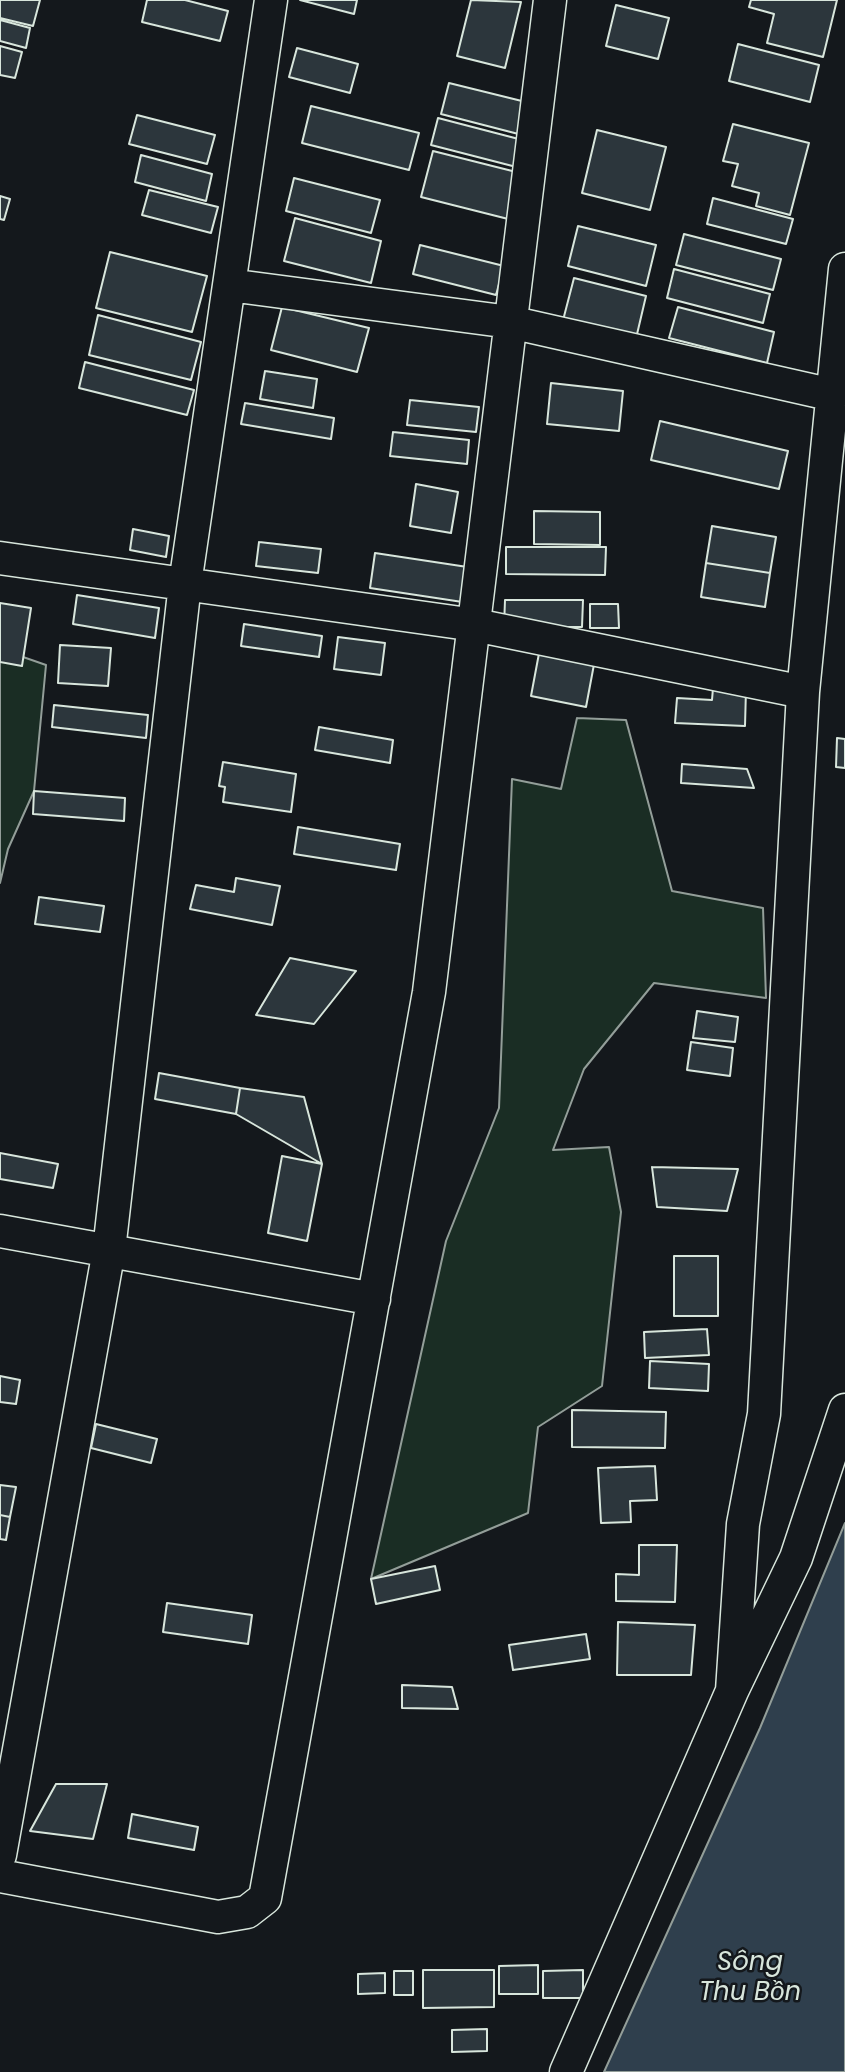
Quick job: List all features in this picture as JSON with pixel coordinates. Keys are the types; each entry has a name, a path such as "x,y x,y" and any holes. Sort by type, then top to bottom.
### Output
{"street":[{"path":"0,1855 109,1250 184,584 271,0"},
{"path":"0,1876 218,1917 247,1912 265,1898 429,992 550,0"},
{"path":"732,1691 743,1524 764,1414 803,692 845,269"},
{"path":"229,285 510,322 833,395"},
{"path":"0,558 475,625 803,692"},
{"path":"0,1231 374,1299"},
{"path":"566,2072 732,1691 796,1558 845,1410"}],"green space":[{"path":"0,649 46,665 34,791 8,849 0,883"},
{"path":"577,718 626,720 672,891 763,908 766,998 654,983 584,1069 553,1150 609,1147 621,1212 602,1386 538,1427 528,1513 371,1579 446,1241 499,1108 512,779 561,789"}],"water":[{"name":"Sông Thu Bồn","path":"845,1523 845,2072 604,2072 760,1728"}],"building":[{"path":"0,0 40,0 33,26 0,18"},
{"path":"147,0 185,0 228,11 220,41 142,22"},
{"path":"300,0 357,0 354,14"},
{"path":"471,0 521,2 505,68 457,56"},
{"path":"751,0 837,0 823,57 767,43 774,14 749,7"},
{"path":"616,5 669,18 658,59 606,46"},
{"path":"0,20 30,28 26,48 0,41"},
{"path":"738,44 819,65 810,102 729,81"},
{"path":"0,46 22,52 15,78 0,75"},
{"path":"297,48 358,64 350,93 289,77"},
{"path":"449,83 538,105 530,137 441,114"},
{"path":"311,106 419,133 409,170 302,143"},
{"path":"137,115 215,135 207,164 129,144"},
{"path":"438,118 534,143 528,170 431,145"},
{"path":"733,124 809,143 790,215 756,206 759,193 732,186 738,164 723,161"},
{"path":"597,130 666,147 650,210 582,193"},
{"path":"433,151 536,177 524,223 421,197"},
{"path":"141,155 212,174 206,201 135,182"},
{"path":"294,178 380,200 371,233 286,211"},
{"path":"149,190 218,207 211,233 142,215"},
{"path":"0,196 10,199 4,220 0,219"},
{"path":"713,198 793,219 786,244 707,224"},
{"path":"295,218 381,241 371,283 284,261"},
{"path":"578,226 656,245 646,286 568,266"},
{"path":"684,234 781,259 773,290 676,265"},
{"path":"420,245 504,266 496,295 413,274"},
{"path":"110,252 207,276 192,332 96,308"},
{"path":"674,269 770,294 763,323 667,298"},
{"path":"574,278 646,296 634,347 561,328"},
{"path":"282,307 369,328 357,372 271,350"},
{"path":"678,307 774,332 767,363 669,338"},
{"path":"98,315 201,342 191,380 89,355"},
{"path":"85,362 194,390 187,415 79,388"},
{"path":"265,371 317,379 313,408 260,399"},
{"path":"551,383 623,391 619,431 547,424"},
{"path":"410,400 479,407 476,432 407,425"},
{"path":"245,403 334,418 331,439 241,424"},
{"path":"660,421 788,451 779,489 651,460"},
{"path":"393,432 469,440 467,464 390,456"},
{"path":"416,484 458,492 451,533 410,526"},
{"path":"534,511 600,512 600,545 534,544"},
{"path":"712,526 776,537 770,573 706,563"},
{"path":"133,529 169,536 166,557 130,550"},
{"path":"259,542 321,549 318,573 256,566"},
{"path":"506,547 606,547 605,575 506,574"},
{"path":"375,553 474,568 469,603 370,588"},
{"path":"706,563 770,573 765,607 701,597"},
{"path":"77,595 159,608 155,638 73,624"},
{"path":"505,600 583,600 582,627 504,627"},
{"path":"0,603 31,608 22,666 0,662"},
{"path":"590,604 618,604 619,628 590,628"},
{"path":"244,624 322,636 319,657 241,646"},
{"path":"338,637 385,643 381,675 334,669"},
{"path":"60,645 111,648 108,686 58,683"},
{"path":"540,648 595,659 586,707 531,696"},
{"path":"713,688 746,689 745,726 675,723 677,698 712,700"},
{"path":"54,705 148,715 146,738 52,727"},
{"path":"319,727 393,740 390,763 315,750"},
{"path":"837,738 845,739 845,768 836,767"},
{"path":"223,762 296,774 291,812 223,802 225,787 219,786"},
{"path":"682,764 747,769 754,788 681,783"},
{"path":"34,791 125,798 124,821 33,814"},
{"path":"298,827 400,844 396,870 294,854"},
{"path":"236,878 280,886 272,925 190,909 196,885 234,892"},
{"path":"39,897 104,906 100,932 35,924"},
{"path":"290,958 356,971 314,1024 256,1015"},
{"path":"697,1011 738,1017 735,1042 693,1038"},
{"path":"691,1042 733,1048 730,1076 687,1070"},
{"path":"159,1073 240,1088 236,1114 155,1099"},
{"path":"240,1088 304,1097 322,1164 236,1114"},
{"path":"0,1153 58,1164 53,1188 0,1179"},
{"path":"282,1156 322,1164 307,1241 268,1233"},
{"path":"652,1167 738,1169 727,1211 657,1207"},
{"path":"674,1256 718,1256 718,1316 674,1316"},
{"path":"707,1329 709,1355 645,1358 644,1332"},
{"path":"650,1361 709,1364 708,1391 649,1388"},
{"path":"0,1376 20,1380 16,1404 0,1402"},
{"path":"572,1410 666,1412 665,1448 572,1447"},
{"path":"96,1424 157,1439 151,1463 91,1448"},
{"path":"655,1466 657,1500 630,1501 631,1522 601,1523 598,1468"},
{"path":"0,1485 16,1487 10,1517 0,1515"},
{"path":"0,1515 10,1517 6,1540 0,1539"},
{"path":"639,1545 677,1545 675,1602 616,1601 616,1574 639,1575"},
{"path":"435,1566 440,1590 376,1604 371,1579"},
{"path":"167,1603 252,1615 248,1644 163,1632"},
{"path":"618,1622 695,1625 691,1675 617,1675"},
{"path":"586,1634 590,1659 513,1670 509,1645"},
{"path":"402,1685 452,1687 458,1709 402,1708"},
{"path":"56,1784 107,1784 93,1839 30,1831"},
{"path":"132,1814 198,1827 194,1850 128,1838"},
{"path":"538,1965 538,1994 499,1994 499,1966"},
{"path":"423,1970 494,1970 494,2007 423,2008"},
{"path":"583,1970 583,1998 543,1998 543,1971"},
{"path":"394,1971 413,1971 413,1995 394,1995"},
{"path":"385,1973 385,1993 358,1994 358,1974"},
{"path":"487,2029 487,2051 452,2052 452,2030"}]}
